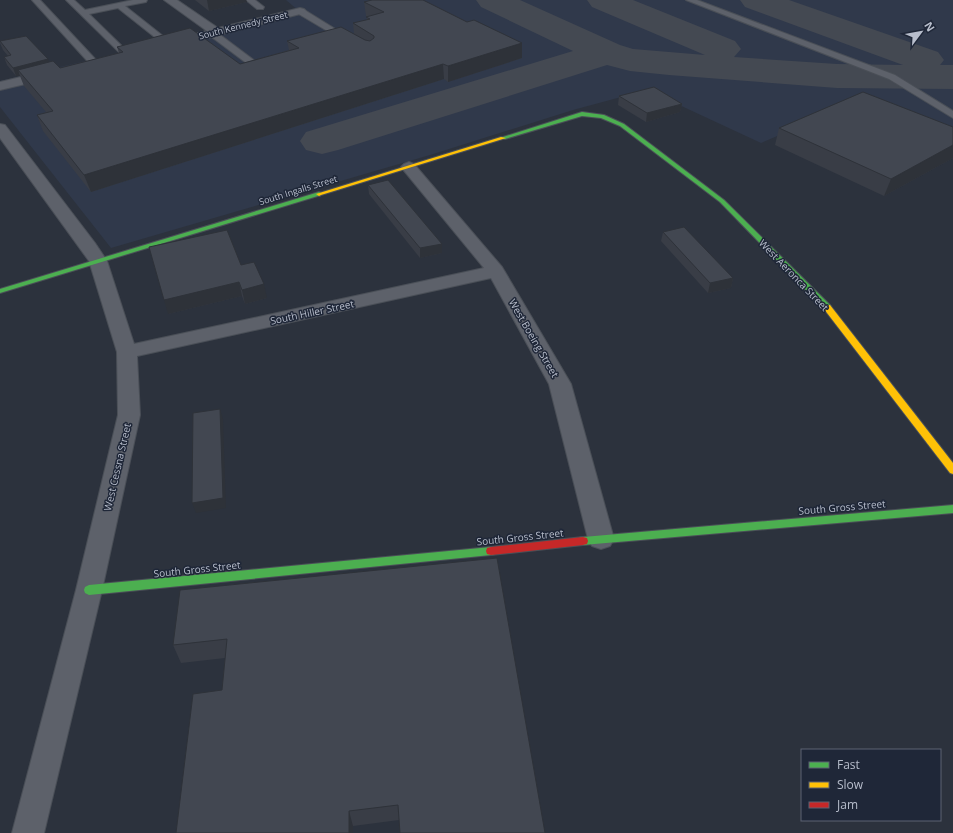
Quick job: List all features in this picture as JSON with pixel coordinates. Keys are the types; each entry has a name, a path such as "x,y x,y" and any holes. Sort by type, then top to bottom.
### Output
{"street":[{"path":"170,0 214,33"},
{"name":"South Kennedy Street","path":"154,48 214,33 294,7"},
{"path":"79,67 141,52"},
{"path":"0,86 65,70"},
{"name":"South Ingalls Street","path":"0,291 582,114 602,116"},
{"name":"West Aeronca Street","path":"602,116 622,125 722,201 832,313 953,470"},
{"name":"West Cessna Street","path":"0,128 98,261 127,352 129,415 89,590 28,833"},
{"name":"West Boeing Street","path":"409,167 496,271 560,384 601,539"},
{"name":"South Hiller Street","path":"127,352 496,271"},
{"name":"South Gross Street","path":"89,590 601,539 953,509"}],"lane":[{"path":"36,0 94,63"},
{"path":"70,0 128,55"},
{"path":"84,13 142,0"},
{"path":"250,0 260,7"},
{"path":"690,0 892,77 953,114"},
{"path":"119,5 169,44"},
{"path":"294,7 358,45"},
{"path":"214,33 260,69"}],"shaded area":[{"path":"286,0 953,0 953,133 850,105 761,143 647,90 573,110 430,155 111,248 0,107 0,81 299,11"}],"building":[{"path":"372,0 423,0 467,22 474,20 522,43 448,66 443,64 84,175 37,115 53,111 18,70 53,61 60,68 123,52 117,47 190,28 240,64 299,48 287,41 341,27 365,40 370,41 374,38 374,36 353,23 370,19 366,17 384,12 364,2"},
{"path":"26,36 48,59 13,68 4,57 11,55 0,41"},
{"path":"654,87 682,104 647,113 619,96"},
{"path":"863,92 953,127 953,145 891,179 779,128"},
{"path":"388,180 442,244 420,248 368,185"},
{"path":"684,227 733,278 710,283 663,232"},
{"path":"227,230 241,265 254,262 264,284 242,290 239,282 164,300 149,247"},
{"path":"220,409 223,498 192,503 193,413"},
{"path":"497,558 545,833 400,833 398,805 349,811 349,833 176,833 193,694 222,690 227,639 173,645 180,590"}],"taxiway":[{"path":"493,0 607,53"},
{"path":"604,0 722,49"},
{"path":"757,0 925,60"},
{"path":"322,141 607,53"},
{"path":"607,53 630,60 669,64 837,76 953,77"}],"traffic: fast":[{"path":"503,138 582,114 602,116 622,125 722,201 827,307"},
{"path":"0,291 319,194"},
{"path":"583,541 953,509"},
{"path":"89,590 491,551"}],"traffic: slow":[{"path":"319,194 503,138"},
{"path":"827,307 953,470"}],"traffic: jam":[{"path":"491,551 583,541"}]}
